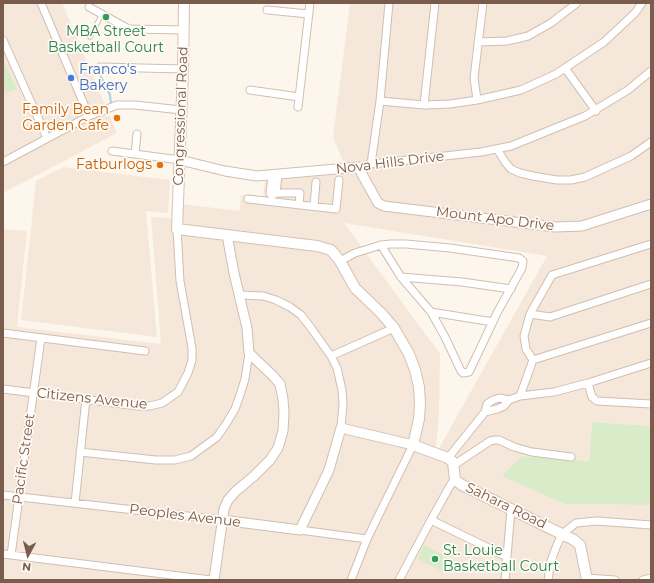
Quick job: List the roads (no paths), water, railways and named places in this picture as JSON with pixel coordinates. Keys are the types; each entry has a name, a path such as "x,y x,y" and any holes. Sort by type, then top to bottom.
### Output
{"main road":[{"name":"Congressional Road","path":"177,229 184,3"},
{"path":"177,229 331,250 340,261 355,288 394,328 409,354 419,387 420,404 419,419 413,444 451,462"},
{"name":"Sahara Road","path":"451,462 455,480 462,486 562,534 580,545 586,579"}],"street":[{"path":"41,3 89,116"},
{"path":"298,107 310,3"},
{"path":"371,164 380,101 389,3"},
{"path":"424,105 435,3"},
{"path":"478,100 474,78 483,3"},
{"path":"478,42 507,41 528,36 551,24 577,3"},
{"path":"380,101 424,105 450,104 478,100 521,90 556,74 604,42 635,13 642,3"},
{"path":"89,7 131,29 184,30"},
{"path":"267,10 309,14"},
{"path":"3,40 47,138"},
{"path":"100,67 183,69"},
{"path":"565,68 596,110"},
{"name":"Nova Hills Drive","path":"112,151 180,160 257,176 275,176 481,152 511,146 585,116 628,90 651,71"},
{"path":"250,90 299,97"},
{"path":"4,161 89,116 117,105 135,105 181,110"},
{"path":"135,154 137,134"},
{"path":"497,149 505,162 520,173 539,177 571,180 585,177 631,156 651,142"},
{"name":"Mount Apo Drive","path":"358,167 378,203 384,206 570,227 582,226 605,220 651,204"},
{"path":"272,196 275,176"},
{"path":"272,196 299,205 336,209 339,180"},
{"path":"314,206 316,182"},
{"path":"248,199 300,193 299,205"},
{"name":"Citizens Avenue","path":"3,389 138,406 150,406 171,398 178,392 188,373 192,360 192,348 180,282 177,229"},
{"path":"80,452 156,460 175,460 191,456 217,437 226,424 235,409 240,395 245,379 249,353 248,335 227,235"},
{"path":"533,360 526,349 524,336 530,314 552,275 651,244"},
{"path":"340,261 355,253 381,245 413,245 450,248 519,258 523,261 522,268 493,322 469,372 463,373 460,371 445,337 431,312 400,277 381,245"},
{"path":"400,277 462,282 511,289"},
{"path":"530,314 550,317 651,284"},
{"path":"240,295 263,296 276,300 290,307 304,320 331,356 337,368 342,390 343,403 341,428 334,458 300,530"},
{"path":"431,312 493,322"},
{"path":"533,360 651,323"},
{"path":"331,356 394,328"},
{"path":"3,333 145,351"},
{"name":"Pacific Street","path":"11,555 41,338"},
{"path":"3,554 212,580 224,509 228,500 270,460 278,448 283,431 284,413 280,384 249,353"},
{"path":"520,396 533,360"},
{"path":"451,462 485,412 504,406 509,400 520,396 554,392 651,363"},
{"path":"588,383 592,397 597,401 651,404"},
{"path":"75,503 86,399"},
{"path":"341,428 413,444 367,539 351,580"},
{"path":"451,462 490,441 495,440 499,440 514,448 571,457"},
{"path":"400,580 450,484 455,480"},
{"name":"Peoples Avenue","path":"3,494 367,539"},
{"path":"505,580 511,510"},
{"path":"431,520 507,558"},
{"path":"548,580 551,561 562,534 576,523 597,521 651,525"},
{"path":"643,580 651,578"},
{"path":"586,579 615,580"}],"lane":[{"path":"90,36 102,14"}],"waterway":[{"path":"98,71 110,95 111,104"}],"place":[{"name":"MBA Street Basketball Court","path":"106,17"},
{"name":"Franco's Bakery","path":"71,78"},
{"name":"Family Bean Garden Cafe","path":"117,118"},
{"name":"Fatburlogs","path":"160,165"},
{"name":"St. Louie Basketball Court","path":"435,559"}]}
